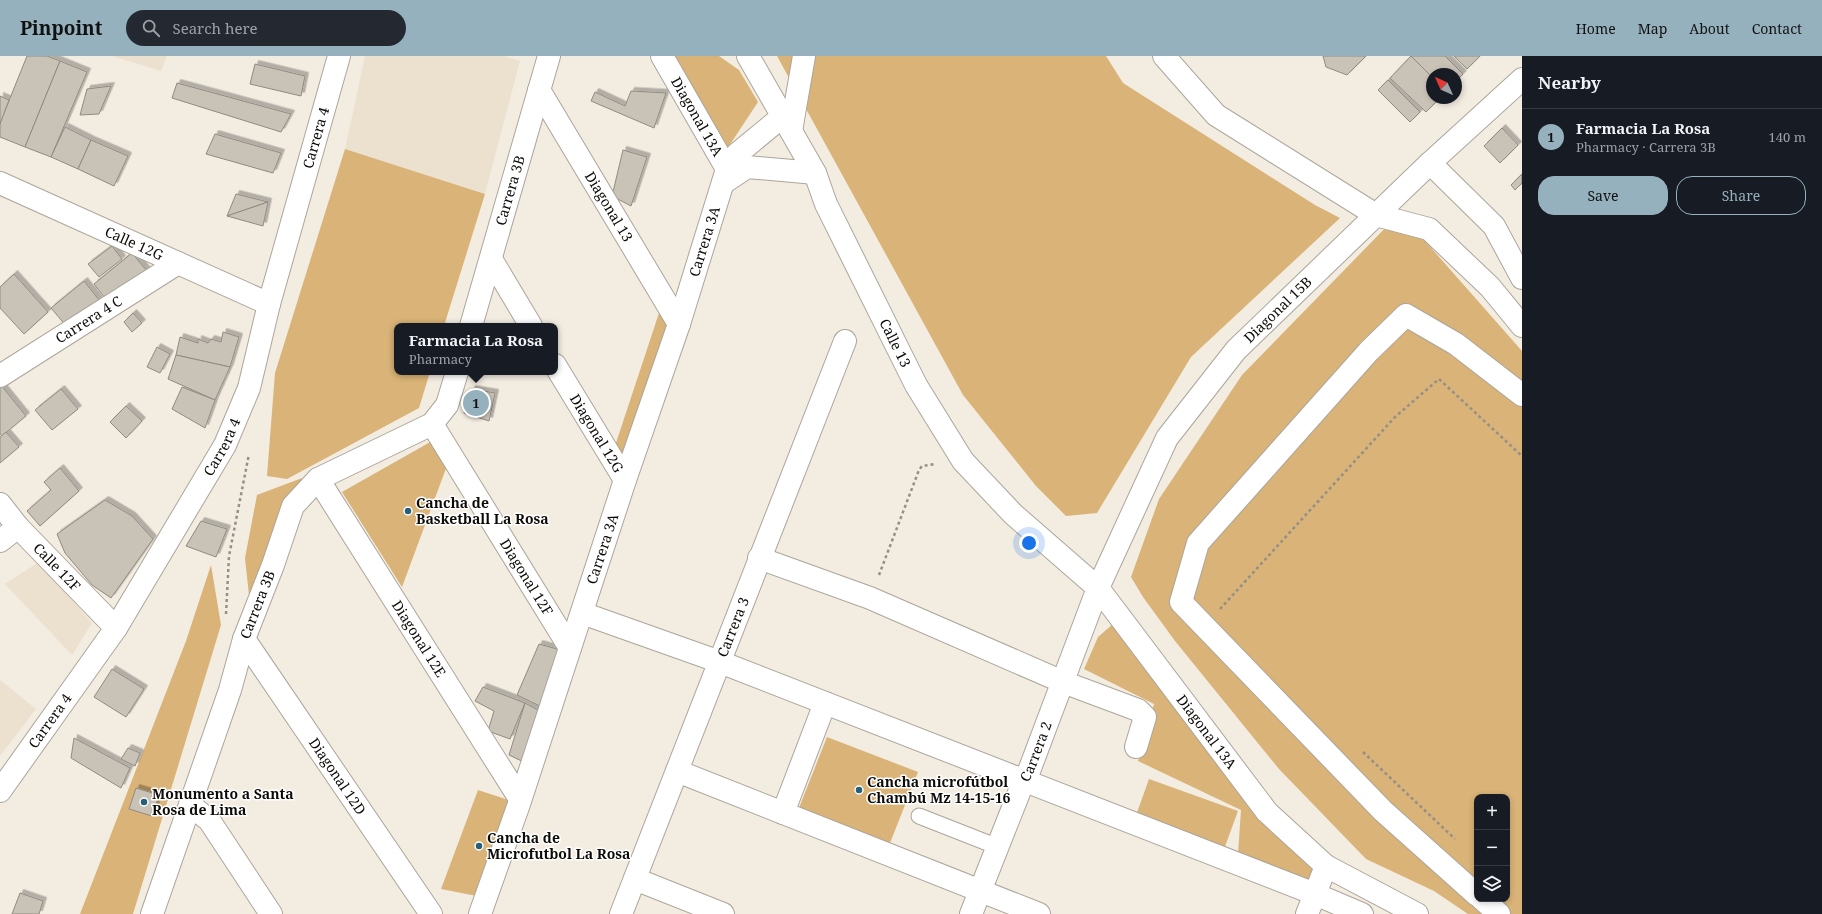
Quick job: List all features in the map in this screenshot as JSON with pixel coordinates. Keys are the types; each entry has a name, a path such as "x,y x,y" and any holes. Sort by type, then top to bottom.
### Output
{"street":[{"name":"Carrera 4","path":"0,790 116,628 225,445 250,388 269,304 339,56"},
{"name":"Carrera 3B","path":"472,323 549,56"},
{"name":"Diagonal 13A","path":"662,56 727,176"},
{"name":"Calle 13","path":"748,56 815,173 826,204 916,385 963,461 1013,514 1098,588"},
{"path":"787,123 804,56"},
{"path":"1164,56 1216,115 1376,215 1430,229 1490,287 1522,326"},
{"name":"Diagonal 15B","path":"1098,588 1167,438 1236,350 1430,163 1522,79"},
{"name":"Diagonal 13","path":"539,90 679,324"},
{"name":"Carrera 3A","path":"480,914 520,799 625,480 679,324 727,176 737,154 787,123"},
{"path":"1430,163 1494,226 1522,278"},
{"path":"727,176 746,167 815,173"},
{"name":"Calle 12G","path":"0,183 269,304"},
{"path":"491,259 529,323"},
{"name":"Carrera 4 C","path":"0,376 178,263"},
{"path":"1474,892 1383,811 1180,602 1198,543 1369,351 1406,315 1456,344 1522,395"},
{"name":"Carrera 3","path":"621,914 845,341"},
{"name":"Diagonal 12G","path":"558,370 625,480"},
{"name":"Carrera 3B","path":"152,914 230,690 244,639 273,565 293,506 318,479 432,424 447,405 456,375"},
{"name":"Diagonal 12F","path":"432,424 570,648"},
{"name":"Diagonal 12E","path":"318,479 520,799"},
{"name":"Calle 12F","path":"0,504 18,527 116,628"},
{"path":"0,541 18,527"},
{"path":"760,558 870,598 1063,682 1138,710 1145,717 1136,747"},
{"name":"Diagonal 13A","path":"1098,588 1267,812 1326,866 1417,914"},
{"name":"Carrera 2","path":"971,914 1024,780 1029,771 1098,588"},
{"path":"582,613 720,662 1315,894 1362,914"},
{"name":"Diagonal 12D","path":"244,639 431,914"},
{"path":"783,813 825,703"},
{"path":"677,771 1038,914"},
{"path":"190,805 209,820 271,914"},
{"path":"1307,914 1326,866"},
{"path":"635,879 723,914"},
{"path":"1485,902 1499,914"}],"lane":[{"path":"919,816 998,847"}],"path":[{"path":"1219,610 1394,417 1439,379 1522,456"},
{"path":"244,639 226,613 229,556 249,460 249,446"},
{"path":"870,598 919,470 929,464"},
{"path":"1359,748 1456,840"}],"shaded area":[{"path":"112,56 167,56 161,71"},
{"path":"365,56 503,56 520,61 485,194 345,149"},
{"path":"671,56 719,56 739,70 758,102 727,149"},
{"path":"777,56 1106,56 1123,83 1315,205 1340,218 1191,357 1097,513 1066,516 1036,486 963,395"},
{"path":"345,149 485,194 445,323 394,323 394,375 429,375 419,408 287,479 267,476 275,373"},
{"path":"1392,221 1425,241 1522,351 1522,914 1468,914 1434,891 1366,859 1279,769 1175,641 1143,597 1131,577 1159,499 1242,375"},
{"path":"662,304 674,326 627,467 614,449"},
{"path":"432,441 448,463 402,587 342,492"},
{"path":"302,478 251,614 245,558 257,495"},
{"path":"39,562 92,623 72,655 5,584"},
{"path":"211,565 221,625 133,914 80,914 186,641"},
{"path":"1113,624 1318,863 1307,884 1238,854 1241,810 1138,761 1154,704 1084,669 1098,637"},
{"path":"0,680 36,709 0,756"},
{"name":"Cancha microfútbol Chambú Mz 14-15-16","path":"827,737 918,772 890,843 799,808"},
{"path":"1149,779 1238,811 1223,852 1134,821"},
{"name":"Cancha de Microfutbol La Rosa","path":"478,790 518,803 482,897 441,889"}],"building":[{"path":"27,56 47,56 60,61 25,147 0,137 0,123"},
{"path":"1323,56 1366,56 1347,75 1326,67"},
{"path":"1411,56 1426,71 1426,104 1434,104 1426,112 1390,78"},
{"path":"1411,56 1445,56 1457,68 1426,68 1426,71"},
{"path":"1454,56 1480,56 1467,69"},
{"path":"60,61 87,72 51,157 25,147"},
{"path":"255,64 305,76 301,96 250,84"},
{"path":"1388,80 1420,112 1410,122 1378,90"},
{"path":"177,83 291,114 281,132 172,98"},
{"path":"111,86 99,114 80,115 87,89"},
{"path":"631,91 666,93 654,128 591,101 595,92 625,106"},
{"path":"0,96 9,100 0,124"},
{"path":"65,127 91,140 78,169 51,157"},
{"path":"1502,128 1518,145 1500,163 1484,146"},
{"path":"215,134 281,153 273,173 206,154"},
{"path":"91,140 128,156 114,186 78,169"},
{"path":"623,150 647,157 631,206 612,196"},
{"path":"1522,174 1522,183 1515,190 1511,185"},
{"path":"236,194 268,202 227,216"},
{"path":"268,202 263,226 227,216"},
{"path":"112,246 122,259 99,277 88,264"},
{"path":"132,253 147,271 108,302 94,284"},
{"path":"14,274 48,312 24,334 0,308 0,287"},
{"path":"84,281 99,300 67,327 51,308"},
{"path":"133,313 142,323 132,332 124,322"},
{"path":"223,332 239,337 230,367 176,355 180,337 198,343 198,339 208,343 211,339 221,342"},
{"path":"157,347 170,354 160,373 147,367"},
{"path":"176,355 230,367 215,400 168,379"},
{"path":"0,384 26,416 2,436 0,434"},
{"path":"182,387 215,400 205,428 172,409"},
{"path":"61,389 78,409 52,430 35,410"},
{"path":"472,389 495,393 489,421 464,413"},
{"path":"126,406 142,421 126,438 110,422"},
{"path":"6,432 19,447 0,463 0,437"},
{"path":"60,468 79,491 40,526 27,511 51,490 44,482"},
{"path":"105,500 132,516 153,539 111,598 92,585 65,553 57,534"},
{"path":"201,521 227,529 216,557 186,546"},
{"path":"539,644 568,652 548,710 517,695"},
{"path":"112,669 144,689 126,717 94,697"},
{"path":"483,687 525,703 510,739 488,731 494,711 475,701"},
{"path":"525,703 547,715 530,765 509,755"},
{"path":"74,738 130,768 121,788 71,758"},
{"path":"128,748 140,753 135,766 121,759"},
{"name":"Monumento a Santa Rosa de Lima","path":"136,788 159,795 152,816 129,809"},
{"path":"20,893 43,901 39,914 12,914"}],"place":[{"name":"Farmacia La Rosa","path":"476,403"},
{"name":"Cancha de Basketball La Rosa","path":"408,511"},
{"name":"Cancha microfútbol Chambú Mz 14-15-16","path":"859,790"},
{"name":"Monumento a Santa Rosa de Lima","path":"144,802"},
{"name":"Cancha de Microfutbol La Rosa","path":"479,846"}]}
